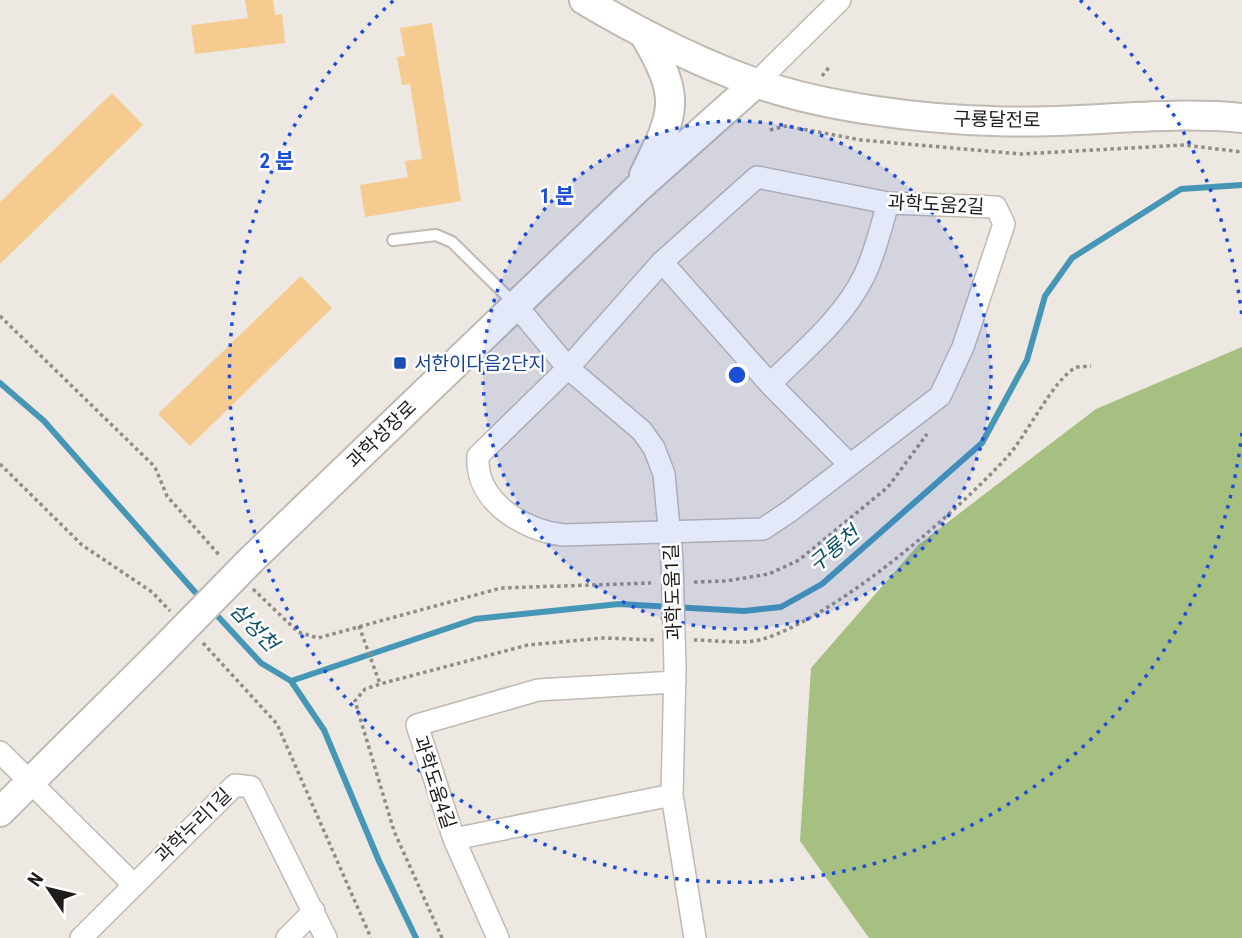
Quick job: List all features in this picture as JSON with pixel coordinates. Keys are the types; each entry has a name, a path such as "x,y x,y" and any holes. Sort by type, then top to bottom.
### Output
{"street":[{"path":"584,0 645,36 756,83 840,0"},
{"path":"639,187 668,127 671,100 667,72 645,36"},
{"name":"구룡달전로","path":"756,83 807,98 919,116 981,121 1153,115 1242,118"},
{"name":"과학성장로","path":"0,812 242,570 515,304 639,187 756,83"},
{"name":"과학도움2길","path":"757,177 888,203 996,207 1004,224 963,347 940,396 763,529 564,535 541,532 500,509 477,471 478,456 568,368 662,262 757,177"},
{"path":"770,384 831,323 849,300 864,276 888,203"},
{"path":"662,262 770,384 850,465"},
{"name":"과학도움1길","path":"515,304 568,368 642,431 654,448 664,474 672,559 675,675 672,795 695,938"},
{"name":"과학도움4길","path":"672,795 454,839 417,725 538,690 675,675"},
{"path":"0,752 133,884"},
{"name":"과학누리1길","path":"81,938 235,785 251,786 326,938"},
{"path":"454,839 498,938"},
{"path":"287,938 314,911"}],"lane":[{"path":"393,240 436,235 452,242 515,304"}],"path":[{"path":"1184,145 1242,152"},
{"path":"0,316 155,467 167,496 242,570 298,632 318,638 501,587 660,583"},
{"path":"687,582 726,581 769,574 799,560 888,486 928,433"},
{"path":"0,464 82,545 152,592 171,611"},
{"path":"359,625 380,684"},
{"path":"199,640 277,724 371,938"}],"green space":[{"path":"1242,347 1242,938 869,938 800,841 811,668 918,545 1096,409"}],"building":[{"path":"245,0 273,0 275,15 282,14 285,43 195,54 191,25 248,18"},
{"path":"432,23 461,201 365,217 360,185 408,177 405,161 422,159 410,84 402,85 397,57 405,56 400,28"},
{"path":"112,93 143,125 0,264 0,202"},
{"path":"301,276 332,308 190,446 158,414"}],"waterway":[{"name":"구룡천","path":"291,681 475,619 619,604 744,611 781,607 822,584 982,443 1027,360 1045,296 1072,258 1181,189 1242,185"},
{"name":"삼성천","path":"0,383 44,421 202,600"},
{"name":"삼성천","path":"212,610 261,663 291,681 324,730 379,861 416,938"}],"place":[{"name":"서한이다음2단지","path":"400,363"}]}
